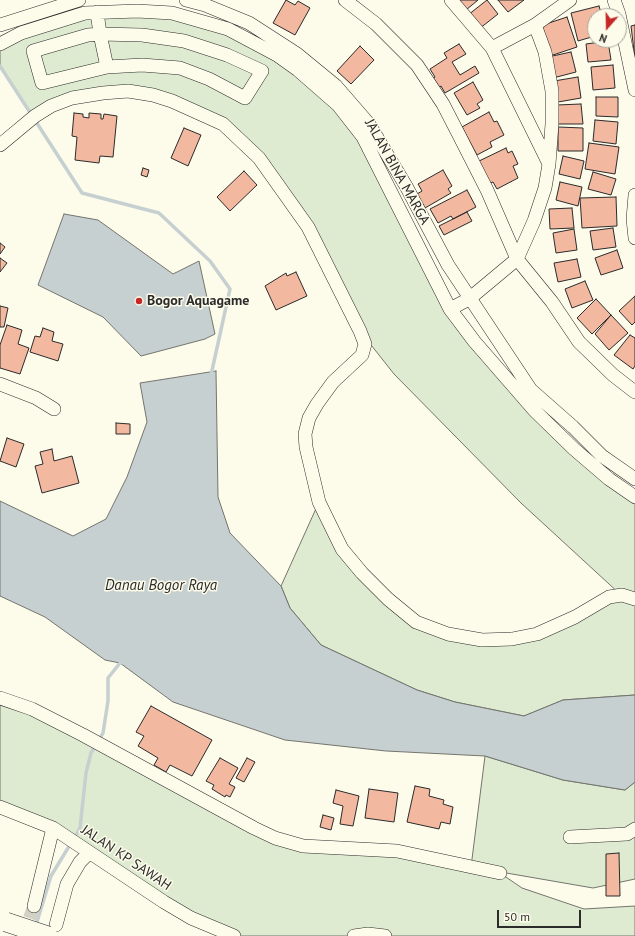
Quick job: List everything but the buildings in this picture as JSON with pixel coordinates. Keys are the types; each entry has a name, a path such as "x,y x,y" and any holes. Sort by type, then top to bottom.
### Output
{"highway":[{"path":"6,922 52,930"}],"street":[{"path":"0,24 80,0 91,12 94,35 107,67"},
{"name":"JALAN BINA MARGA","path":"186,0 213,8 249,23 296,54 336,86 369,124 386,151 448,265 469,299 531,390 573,427 602,456 635,479"},
{"path":"345,0 376,24 417,65 442,104 481,177 517,259 552,302 579,342 613,375 635,392"},
{"path":"451,0 492,48 549,164"},
{"path":"614,0 619,14 635,90"},
{"path":"492,48 535,25 563,2"},
{"name":"JALAN BINA MARGA","path":"0,44 21,33 91,12 137,10 172,13 205,21 248,38 277,55 318,86 338,105 363,137 450,309 474,341 534,410 574,449 610,479 635,497"},
{"path":"450,309 469,299 517,259 545,188 549,164 552,124 552,91 545,52 535,25"},
{"path":"94,35 142,35 184,41 227,55 262,71 245,98 210,79 180,68 142,65 107,67 42,83 33,52 94,35"},
{"path":"2,143 35,116 51,106 72,98 128,91 172,101 223,124 259,158 308,227 360,330 365,344 362,355 334,382 317,404 309,418 305,434 306,447 319,502 342,549 388,599 416,622 448,634 482,640 512,639 537,634 575,616 609,597 622,595 635,599"},
{"path":"635,195 633,219 635,238"},
{"path":"0,384 36,398 54,409"},
{"path":"0,698 32,709 275,838 303,846 397,851 500,873"},
{"name":"JALAN KP SAWAH","path":"0,807 56,829 86,851 191,918 234,936"},
{"path":"34,906 56,829"},
{"path":"570,837 627,834 635,829"},
{"path":"52,930 67,884 86,851"},
{"path":"354,936 368,934 385,936"}],"green space":[{"path":"85,13 172,13 277,55 363,137 450,309 530,406 635,496 635,695 563,700 524,716 455,702 417,690 321,645 290,608 281,586 319,502 342,549 388,599 448,634 537,634 621,595 521,503 394,374 360,331 308,227 223,124 172,101 103,93 33,118 0,67 0,44"},
{"path":"0,698 275,838 471,867 485,756 563,780 625,790 635,782 635,879 593,888 489,870 500,873 522,888 584,909 635,906 635,936 235,936 89,853 0,807"}],"water":[{"name":"Bogor Aquagame","path":"64,214 98,220 173,274 199,261 215,334 205,339 141,356 103,317 38,285"},
{"name":"Danau Bogor Raya","path":"216,371 218,497 230,533 281,586 290,608 321,645 417,690 455,702 524,716 563,700 635,695 635,782 625,790 563,780 485,756 386,751 285,740 173,702 120,663 105,660 45,617 0,596 0,501 73,536 106,519 127,477 147,422 140,383"}],"waterway":[{"path":"0,66 82,193 159,213 210,261 230,289 211,375"},
{"path":"74,838 80,828 86,773 91,753 103,733 108,701 108,678 120,663 124,662"},
{"path":"36,925 51,876 71,843"}],"tunnel":[{"path":"23,936 34,906"}],"place":[{"name":"Bogor Aquagame","path":"139,301"}]}
